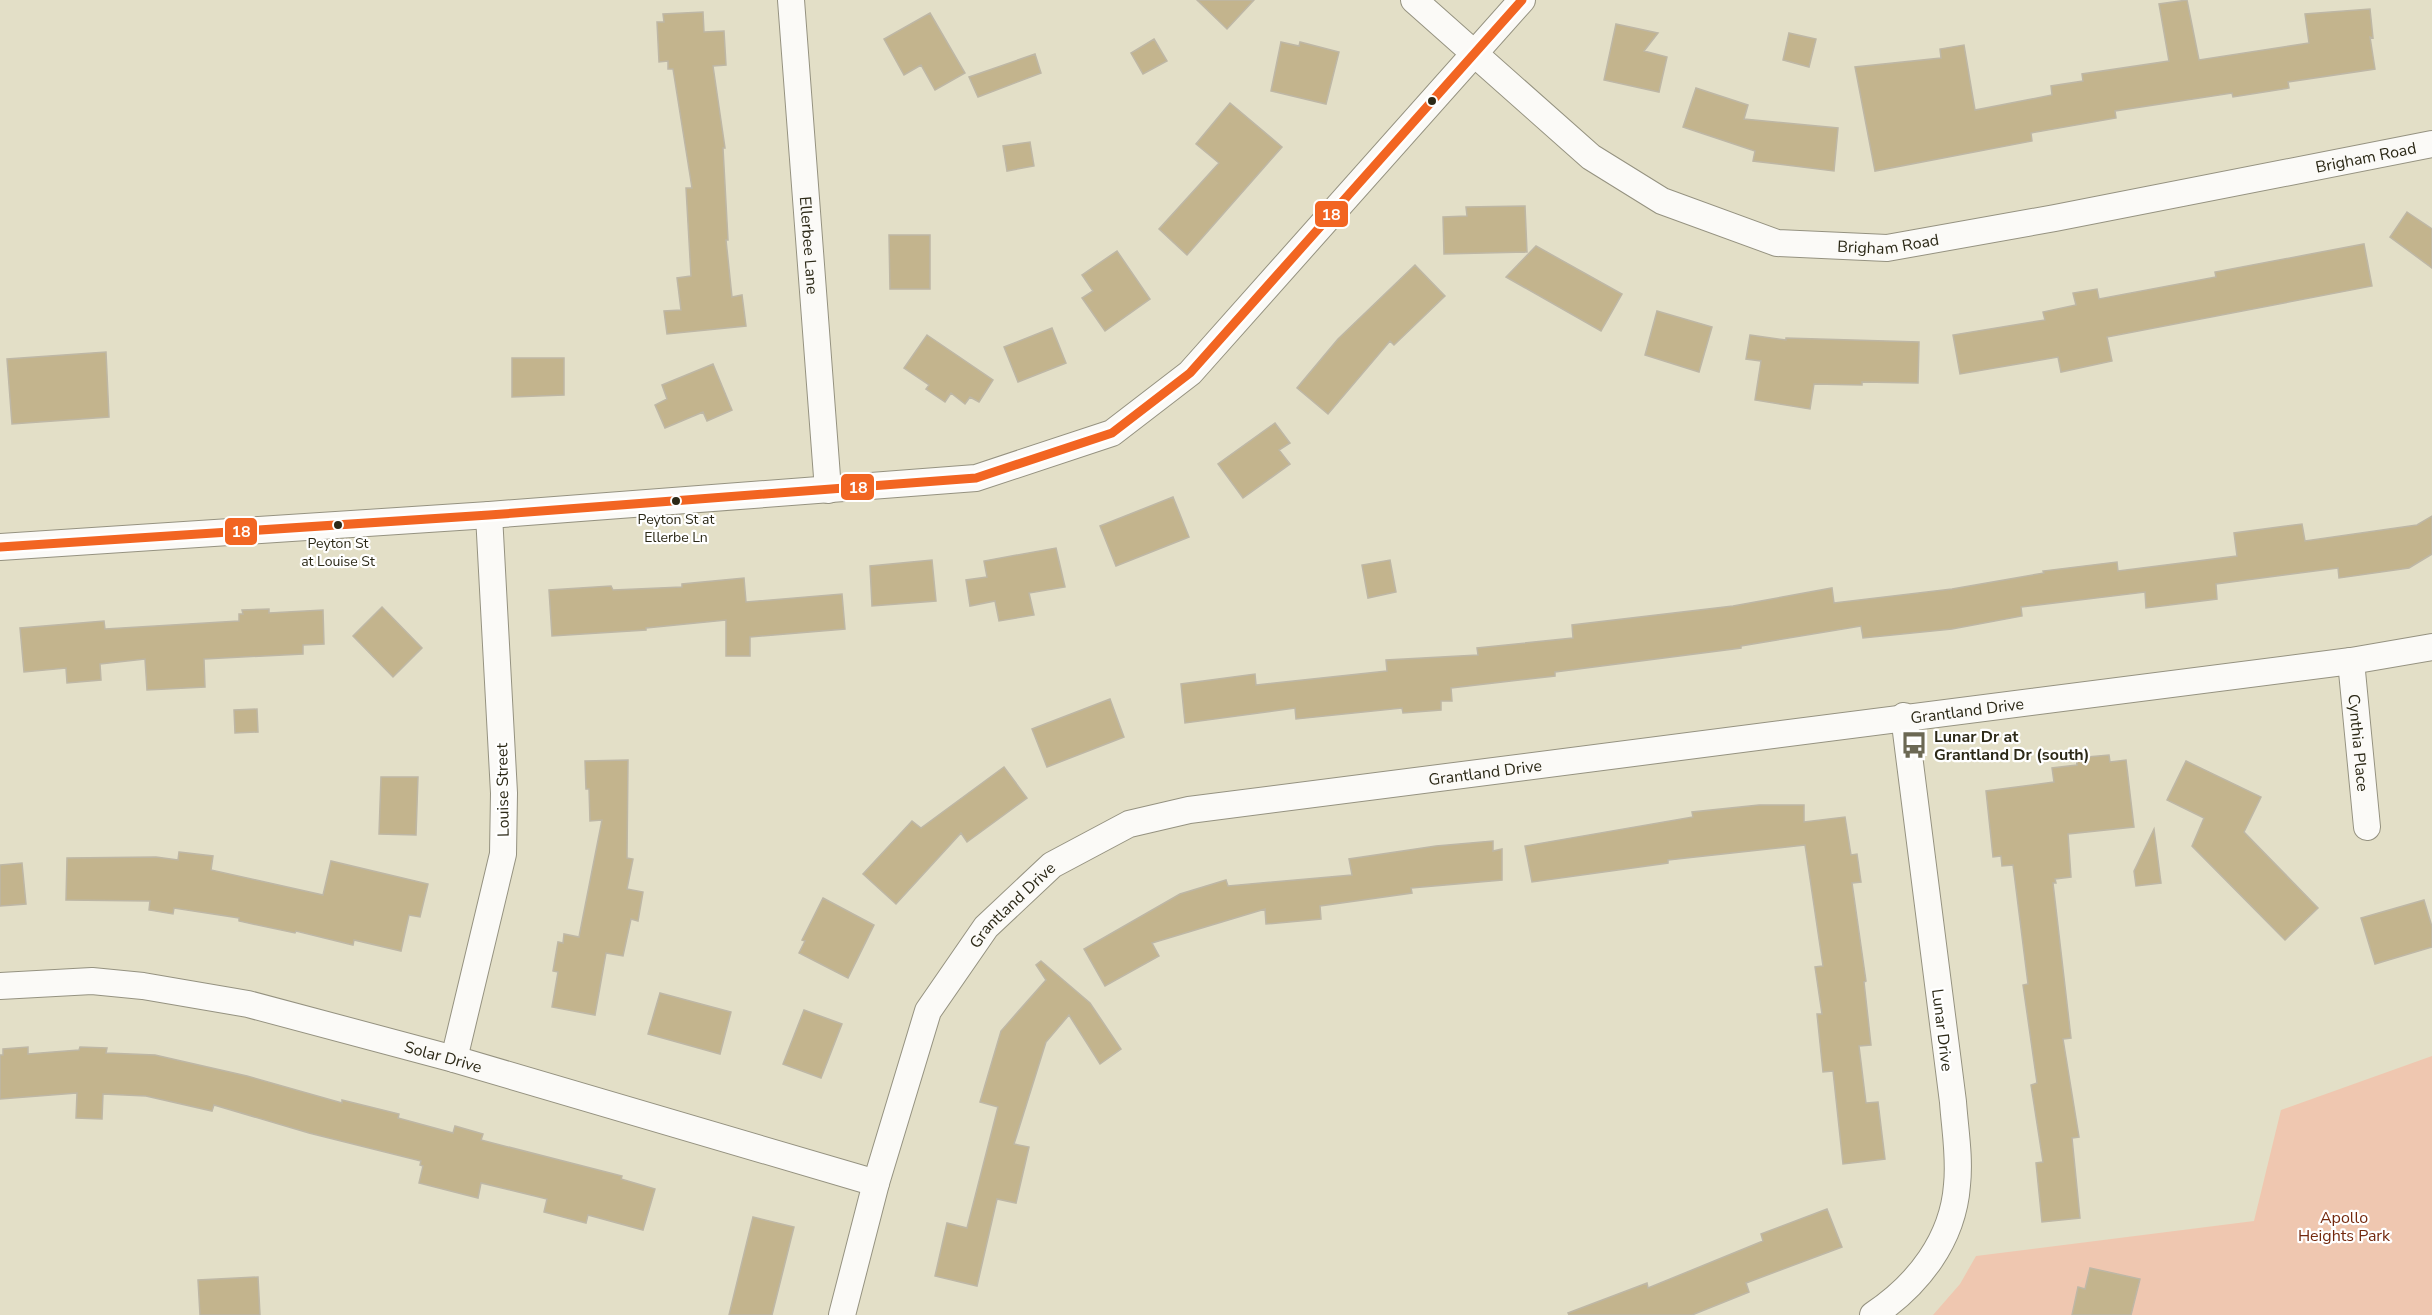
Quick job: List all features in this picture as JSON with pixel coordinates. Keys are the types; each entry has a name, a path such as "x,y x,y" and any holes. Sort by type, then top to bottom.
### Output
{"street":[{"name":"Ellerbee Lane","path":"791,0 828,490"},
{"name":"Brigham Road","path":"1414,0 1591,156 1662,201 1777,243 1887,248 2055,218 2432,144"},
{"path":"0,547 489,515 976,478 1112,434 1190,373 1522,0"},
{"name":"Louise Street","path":"454,1059 503,854 504,794 489,515"},
{"name":"Grantland Drive","path":"842,1315 876,1183 928,1011 986,927 1052,865 1129,824 1189,810 2350,661 2432,647"},
{"name":"Cynthia Place","path":"2350,661 2367,827"},
{"name":"Lunar Drive","path":"1873,1315 1914,1282 1938,1249 1953,1216 1958,1185 1958,1150 1953,1102 1904,717"},
{"name":"Solar Drive","path":"0,986 93,981 143,986 249,1004 454,1059 876,1183"}],"green space":[{"name":"Apollo Heights Park","path":"2432,1056 2432,1315 1933,1315 1960,1284 1976,1256 2254,1221 2281,1110"}],"building":[{"path":"1197,0 1254,0 1227,29"},
{"path":"2187,0 2199,60 2309,43 2305,14 2370,9 2373,38 2370,37 2375,69 2288,82 2289,88 2233,97 2232,93 2115,111 2116,118 2031,133 2032,141 1875,171 1855,67 1941,58 1940,49 1964,45 1975,110 2052,95 2051,86 2083,81 2082,74 2169,61 2159,4"},
{"path":"703,12 704,32 724,31 726,65 713,66 725,148 723,148 728,240 726,240 732,297 742,295 746,326 667,334 664,311 681,310 677,278 691,276 686,188 692,188 673,69 668,69 668,61 659,62 657,22 664,22 663,14"},
{"path":"930,13 965,73 935,90 921,65 904,75 884,39"},
{"path":"1616,24 1658,33 1644,51 1667,57 1659,92 1604,80"},
{"path":"1789,33 1816,39 1809,67 1783,60"},
{"path":"1154,39 1167,61 1143,74 1131,53"},
{"path":"1281,42 1299,46 1300,42 1339,52 1326,104 1271,91"},
{"path":"1035,54 1041,73 978,97 969,77"},
{"path":"1696,88 1748,105 1744,119 1838,128 1834,171 1753,161 1755,151 1683,127"},
{"path":"1230,103 1282,147 1187,255 1159,229 1219,163 1196,144"},
{"path":"1030,142 1034,166 1007,171 1003,146"},
{"path":"1525,206 1527,252 1444,254 1443,217 1467,216 1466,207"},
{"path":"2407,212 2432,229 2432,268 2390,237"},
{"path":"889,235 930,235 930,289 890,289"},
{"path":"2364,244 2372,286 2107,337 2112,361 2061,372 2058,357 1960,374 1953,335 2045,320 2043,312 2076,305 2073,293 2097,289 2099,299 2216,277 2215,272"},
{"path":"1536,246 1622,294 1601,331 1506,277"},
{"path":"1117,251 1150,299 1105,331 1082,298 1093,291 1082,275"},
{"path":"1415,265 1445,296 1394,345 1390,341 1328,414 1297,388 1338,339"},
{"path":"1657,311 1712,327 1699,372 1645,355"},
{"path":"1052,328 1066,363 1018,382 1004,347"},
{"path":"927,335 993,380 979,402 970,397 965,404 951,393 945,402 926,389 929,385 904,368"},
{"path":"1750,335 1786,340 1786,338 1919,342 1918,383 1814,384 1810,409 1755,400 1761,361 1746,359"},
{"path":"106,352 109,417 12,424 7,359"},
{"path":"512,358 564,358 564,395 512,397"},
{"path":"713,364 732,410 707,421 703,412 665,428 655,405 667,399 662,385"},
{"path":"1275,423 1290,443 1279,450 1290,464 1243,498 1218,464"},
{"path":"1173,497 1189,537 1116,566 1100,526"},
{"path":"2432,516 2432,554 2409,568 2339,578 2338,568 2216,584 2217,599 2146,608 2145,592 2021,607 2022,616 1952,629 1863,638 1861,626 1741,646 1741,648 1555,672 1555,676 1451,688 1452,701 1441,701 1441,710 1403,713 1402,708 1296,719 1295,708 1185,723 1181,684 1255,674 1256,685 1387,671 1386,660 1478,655 1477,648 1573,638 1572,625 1733,606 1832,588 1834,603 1952,589 2044,573 2043,571 2117,562 2118,571 2237,556 2234,533 2302,524 2305,541 2417,525"},
{"path":"1056,548 1065,587 1029,593 1034,615 999,621 995,601 970,606 966,580 987,577 984,561"},
{"path":"932,560 936,601 872,606 870,566"},
{"path":"1390,560 1396,592 1368,598 1362,565"},
{"path":"744,578 746,602 842,594 845,629 750,637 750,656 726,656 726,620 646,628 646,630 552,636 549,590 611,586 613,590 682,587 682,584"},
{"path":"382,607 422,648 393,677 353,636"},
{"path":"269,609 269,613 323,610 324,644 303,645 303,654 204,659 205,687 147,690 145,659 100,664 101,680 67,683 66,668 24,672 20,628 104,621 105,629 239,621 239,614 243,614 242,610"},
{"path":"1110,699 1124,737 1047,767 1032,729"},
{"path":"257,709 258,732 235,733 234,710"},
{"path":"2109,755 2110,762 2126,760 2134,827 2068,834 2071,877 2055,879 2056,883 2053,883 2071,1038 2063,1039 2079,1137 2072,1138 2080,1218 2042,1222 2036,1163 2043,1162 2031,1085 2037,1083 2023,985 2028,984 2013,865 2002,866 2001,856 1993,857 1986,791 2054,782 2052,768 2077,765 2076,758"},
{"path":"628,760 627,858 633,859 627,889 643,892 638,921 631,919 623,956 606,953 595,1015 552,1007 558,972 553,971 558,942 563,943 564,934 579,937 602,820 590,821 585,761"},
{"path":"2186,761 2261,797 2244,832 2318,908 2285,940 2192,846 2204,818 2167,800"},
{"path":"1004,767 1027,798 967,842 961,833 896,904 863,874 912,821 921,828"},
{"path":"381,777 418,777 416,835 379,834"},
{"path":"1759,805 1804,805 1804,822 1845,817 1851,855 1857,854 1861,882 1852,883 1866,981 1864,982 1871,1045 1859,1046 1866,1103 1878,1102 1885,1159 1843,1164 1833,1071 1823,1072 1817,1014 1822,1014 1815,967 1823,966 1805,845 1668,860 1668,863 1532,882 1525,846 1693,817 1692,812"},
{"path":"2154,829 2161,883 2136,886 2134,871"},
{"path":"1493,841 1493,851 1502,849 1502,880 1411,888 1412,893 1320,906 1321,919 1266,924 1265,909 1152,943 1159,956 1105,986 1084,949 1180,894 1226,880 1228,886 1352,875 1349,859 1436,846"},
{"path":"179,852 213,856 211,870 323,895 331,861 428,884 420,917 409,915 401,951 354,940 353,945 296,931 295,933 239,921 239,918 174,908 173,914 149,910 150,901 66,900 67,858 156,857 178,860"},
{"path":"22,863 26,904 0,906 0,865"},
{"path":"823,898 874,925 848,978 799,953 805,941 802,940"},
{"path":"2424,900 2432,927 2432,947 2375,964 2361,918"},
{"path":"1041,961 1090,1003 1121,1049 1100,1064 1069,1015 1046,1042 1014,1144 1029,1147 1016,1203 997,1199 977,1286 935,1276 947,1223 967,1228 998,1107 980,1102 1001,1031 1046,980 1036,965"},
{"path":"660,993 731,1012 720,1054 648,1034"},
{"path":"804,1010 842,1024 821,1078 783,1064"},
{"path":"28,1047 28,1054 79,1050 80,1047 107,1048 106,1053 155,1055 247,1076 342,1103 342,1100 399,1114 398,1118 453,1133 455,1126 483,1134 481,1140 622,1176 621,1179 655,1189 643,1230 588,1215 586,1223 544,1212 547,1199 481,1183 478,1198 419,1183 423,1166 420,1165 421,1161 309,1133 214,1105 212,1111 146,1096 103,1094 102,1119 76,1118 77,1093 0,1099 0,1055 3,1055 3,1049"},
{"path":"1827,1209 1842,1247 1746,1283 1749,1292 1692,1315 1569,1315 1568,1313 1647,1283 1648,1288 1763,1241 1761,1234"},
{"path":"753,1217 794,1227 772,1315 729,1315"},
{"path":"2090,1268 2140,1279 2131,1315 2072,1315 2078,1287 2085,1289"},
{"path":"258,1277 260,1315 200,1315 198,1280"}],"transit line":[{"name":"18","path":"0,547 489,515 976,478 1112,433 1190,373 1522,0"}],"place":[{"name":"Peyton St at Ellerbe Ln","path":"676,501"},
{"name":"Peyton St at Louise St","path":"338,525"},
{"name":"Lunar Dr at Grantland Dr (south)","path":"1914,745"}]}
